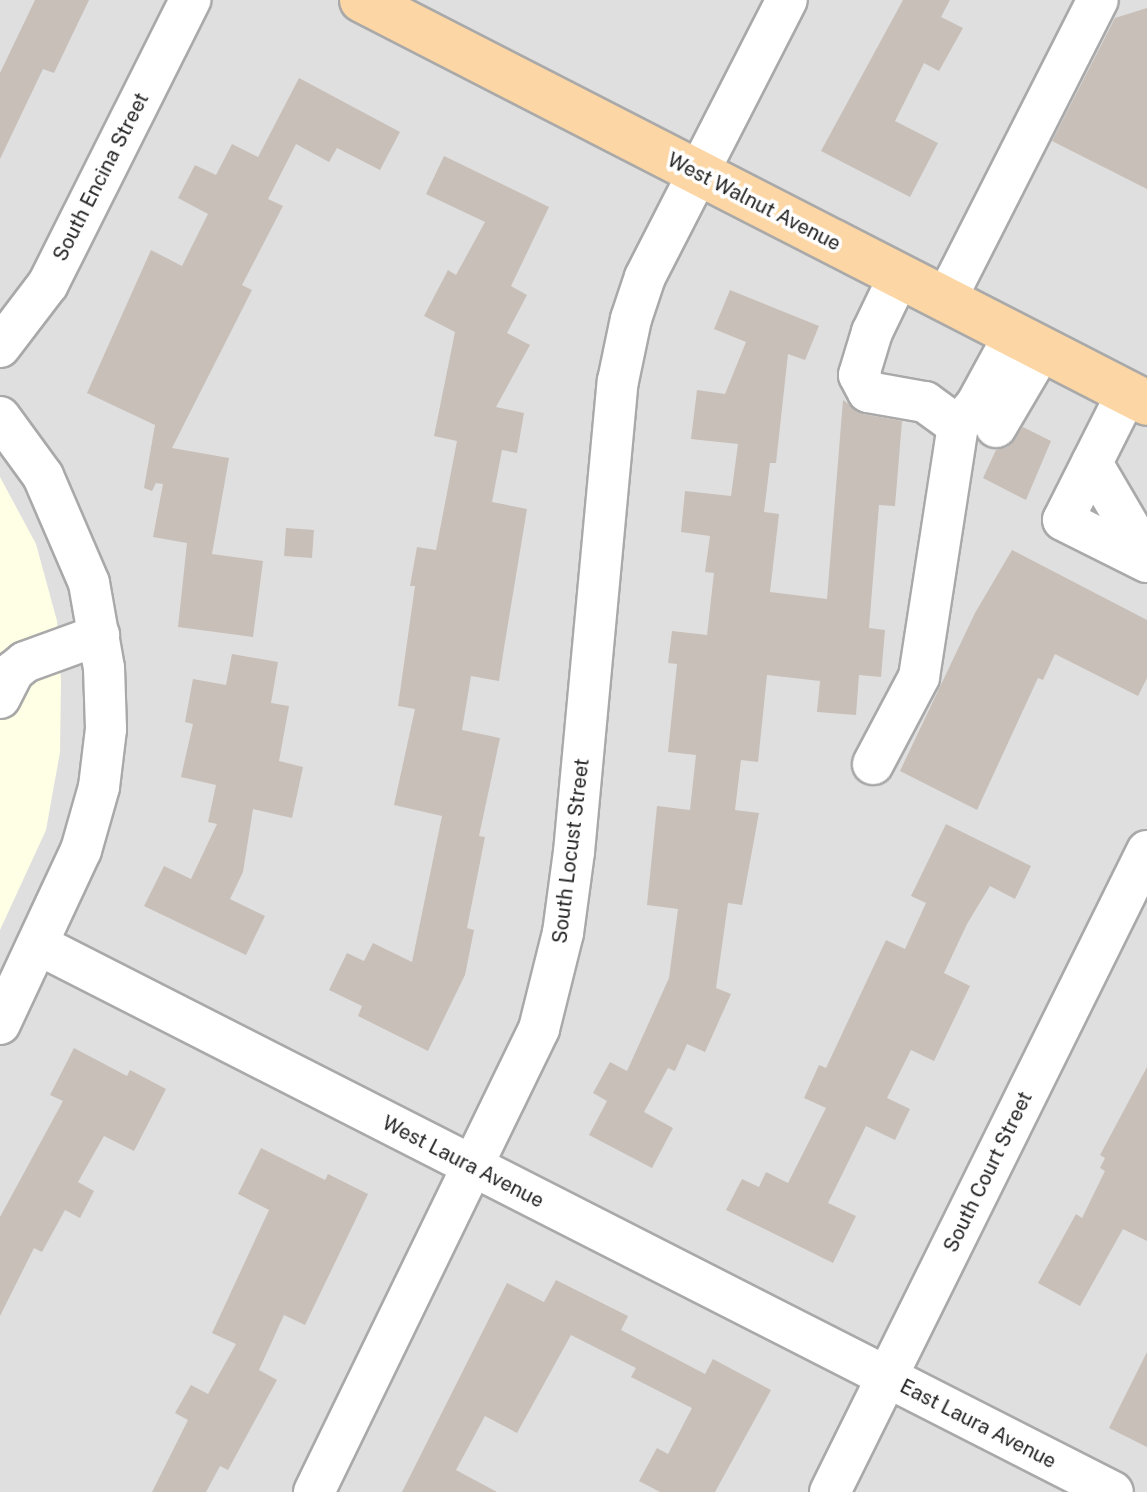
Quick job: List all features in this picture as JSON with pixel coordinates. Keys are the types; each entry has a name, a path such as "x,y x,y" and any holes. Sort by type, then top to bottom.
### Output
{"main road":[{"name":"West Walnut Avenue","path":"362,0 1137,398"}],"street":[{"name":"South Encina Street","path":"0,347 48,284 190,0"},
{"name":"South Locust Street","path":"314,1492 475,1168 539,1029 563,933 618,381 645,277 787,0"},
{"path":"946,299 1098,0"},
{"path":"899,276 872,332 859,375 868,392 925,402 973,440"},
{"path":"873,764 919,677 973,440 1028,342"},
{"path":"1137,398 1092,463 1063,520 1147,560"},
{"path":"0,417 43,476 73,538 99,635 106,729 99,787 81,850 0,1024"},
{"path":"1092,463 1130,481 1147,510"},
{"path":"1092,463 1147,560"},
{"path":"0,698 14,671 25,662 99,635"},
{"name":"South Court Street","path":"830,1492 1147,851"},
{"name":"West Laura Avenue","path":"39,945 886,1378"},
{"name":"East Laura Avenue","path":"886,1378 1113,1492"}],"shaded area":[{"path":"0,0 1147,0 1147,1492 0,1492"},
{"path":"0,477 36,544 57,621 61,681 60,752 46,830 0,930"}],"building":[{"path":"35,0 89,0 54,73 43,69 0,159 0,73"},
{"path":"903,0 950,0 941,17 963,28 939,71 924,63 895,121 938,143 910,197 821,151"},
{"path":"1147,8 1147,189 1052,141 1115,18"},
{"path":"299,78 400,132 380,170 337,148 329,162 296,144 268,199 283,206 242,285 252,290 172,448 229,458 212,554 263,561 253,637 178,627 187,543 153,537 163,484 156,483 152,491 144,488 155,425 87,393 151,250 182,266 208,214 178,198 195,165 216,175 232,144 258,157"},
{"path":"444,156 549,207 511,286 527,295 507,333 530,345 496,407 524,413 517,453 502,450 492,502 527,509 499,681 471,676 462,730 500,738 479,836 485,837 467,928 474,930 465,975 428,1051 358,1016 362,1006 329,990 347,953 364,961 373,943 412,962 442,816 394,805 415,709 398,706 415,586 410,586 417,547 436,550 457,441 434,436 455,332 424,316 448,270 456,275 485,222 426,194"},
{"path":"730,290 819,326 805,360 788,354 776,463 770,463 764,512 779,514 770,592 827,599 843,400 863,414 902,421 895,506 879,505 869,628 885,630 881,677 859,675 856,715 817,712 820,681 767,675 758,762 741,760 735,810 759,813 742,905 728,903 716,988 731,994 705,1052 687,1044 675,1071 668,1068 644,1112 673,1128 652,1168 589,1135 607,1101 593,1093 610,1062 627,1071 669,978 678,909 647,905 657,806 690,810 696,755 668,752 677,664 668,663 672,631 707,635 714,573 705,572 710,536 681,532 685,491 731,496 738,444 691,439 697,390 725,394 746,342 714,329"},
{"path":"1023,427 1051,441 1026,500 983,478 996,450 1008,447"},
{"path":"286,528 314,530 312,558 284,556"},
{"path":"1012,550 1147,620 1147,678 1138,696 1055,654 1043,680 1038,678 977,810 900,771 975,613"},
{"path":"232,654 278,662 271,703 289,706 279,761 303,767 292,818 253,809 243,872 230,899 265,916 246,955 144,906 164,866 191,879 217,824 208,822 216,785 181,777 193,724 185,722 193,679 226,685"},
{"path":"946,824 1031,866 1015,899 990,886 967,924 944,973 970,986 934,1061 911,1050 887,1098 910,1109 895,1140 866,1126 828,1203 856,1216 833,1263 726,1210 742,1179 759,1187 766,1172 788,1183 826,1108 804,1098 819,1065 826,1068 886,940 905,949 926,903 911,896"},
{"path":"74,1048 127,1076 130,1070 166,1089 134,1151 104,1136 78,1182 94,1191 80,1218 65,1210 42,1252 34,1248 0,1316 0,1217 63,1101 50,1095"},
{"path":"1147,1067 1147,1241 1123,1229 1080,1306 1038,1283 1076,1214 1082,1218 1105,1171 1100,1168 1105,1158 1100,1155"},
{"path":"261,1148 325,1180 328,1174 368,1194 305,1325 284,1315 259,1370 277,1380 228,1470 220,1466 206,1492 152,1492 188,1420 175,1413 191,1385 208,1394 236,1344 212,1333 269,1210 238,1194"},
{"path":"556,1280 628,1316 621,1330 705,1374 713,1359 771,1390 715,1492 660,1492 639,1481 657,1448 668,1454 692,1408 631,1377 636,1368 571,1335 517,1433 485,1416 456,1470 497,1492 402,1492 507,1283 544,1302"},
{"path":"1147,1352 1147,1447 1109,1428"}]}
